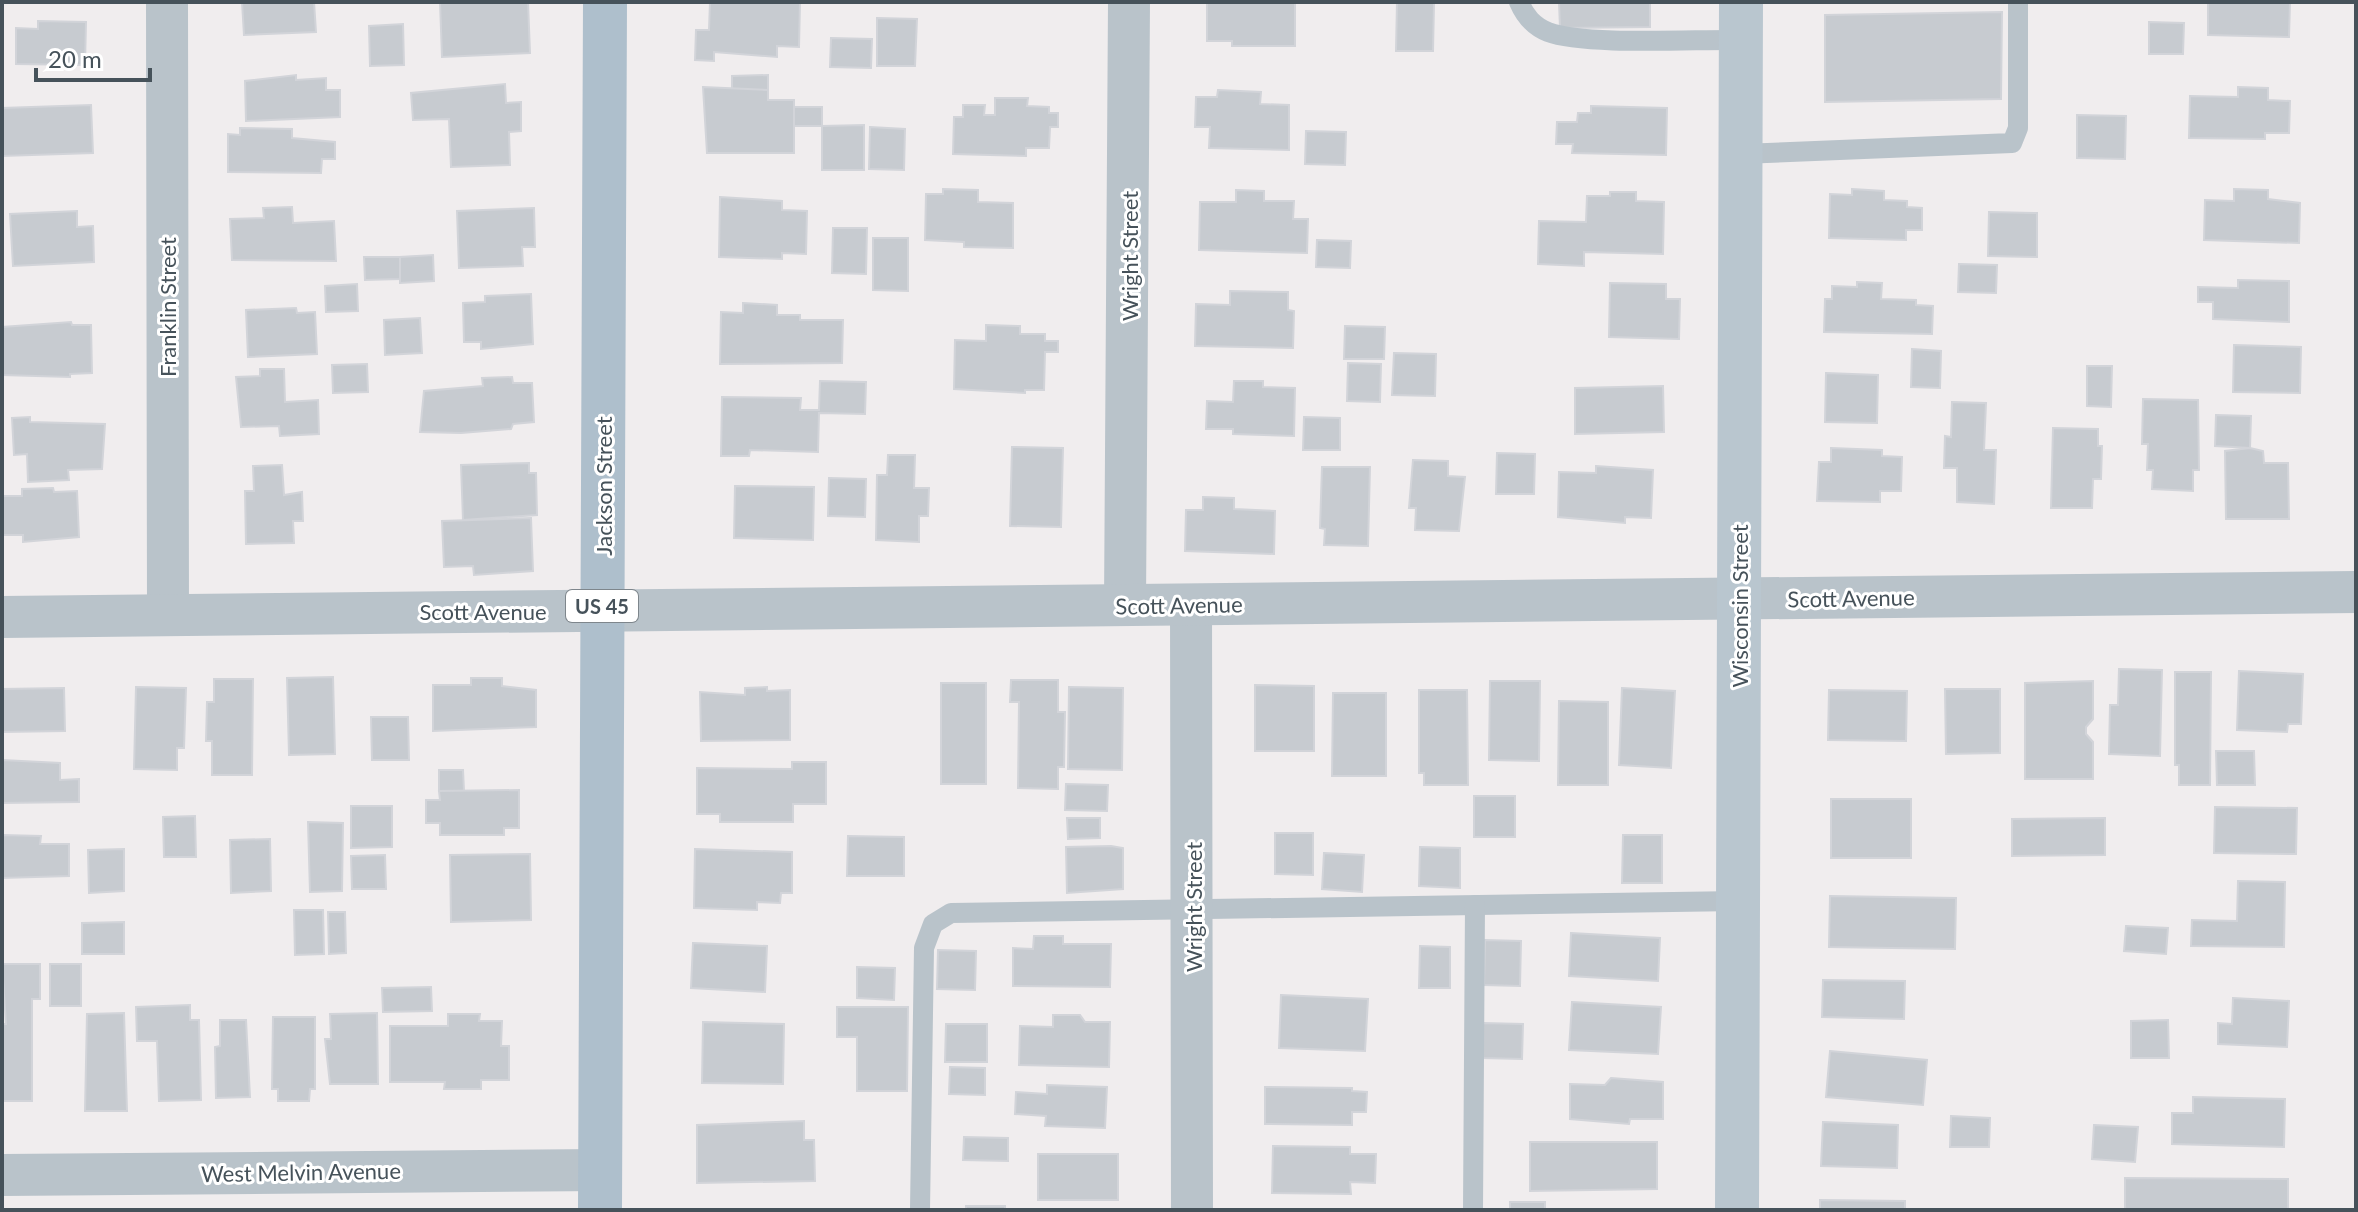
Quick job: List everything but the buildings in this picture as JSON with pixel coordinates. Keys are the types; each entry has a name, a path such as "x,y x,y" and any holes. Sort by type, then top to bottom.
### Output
{"main road":[{"name":"Jackson Street","path":"600,1190 605,2"}],"street":[{"name":"Franklin Street","path":"167,2 168,613"},
{"name":"Wright Street","path":"1125,605 1129,2"},
{"name":"Wisconsin Street","path":"1737,1210 1741,21"},
{"name":"Scott Avenue","path":"2,617 2356,592"},
{"name":"Wright Street","path":"1191,605 1194,908 1192,1210"},
{"name":"West Melvin Avenue","path":"2,1175 600,1190"}],"lane":[{"path":"1519,2 1526,18 1549,32 1598,38 1741,21"},
{"path":"1741,154 2012,143 2018,128 2018,2"},
{"path":"920,1210 924,948 933,924 951,913 1739,901"},
{"path":"1473,1210 1475,905"}]}
